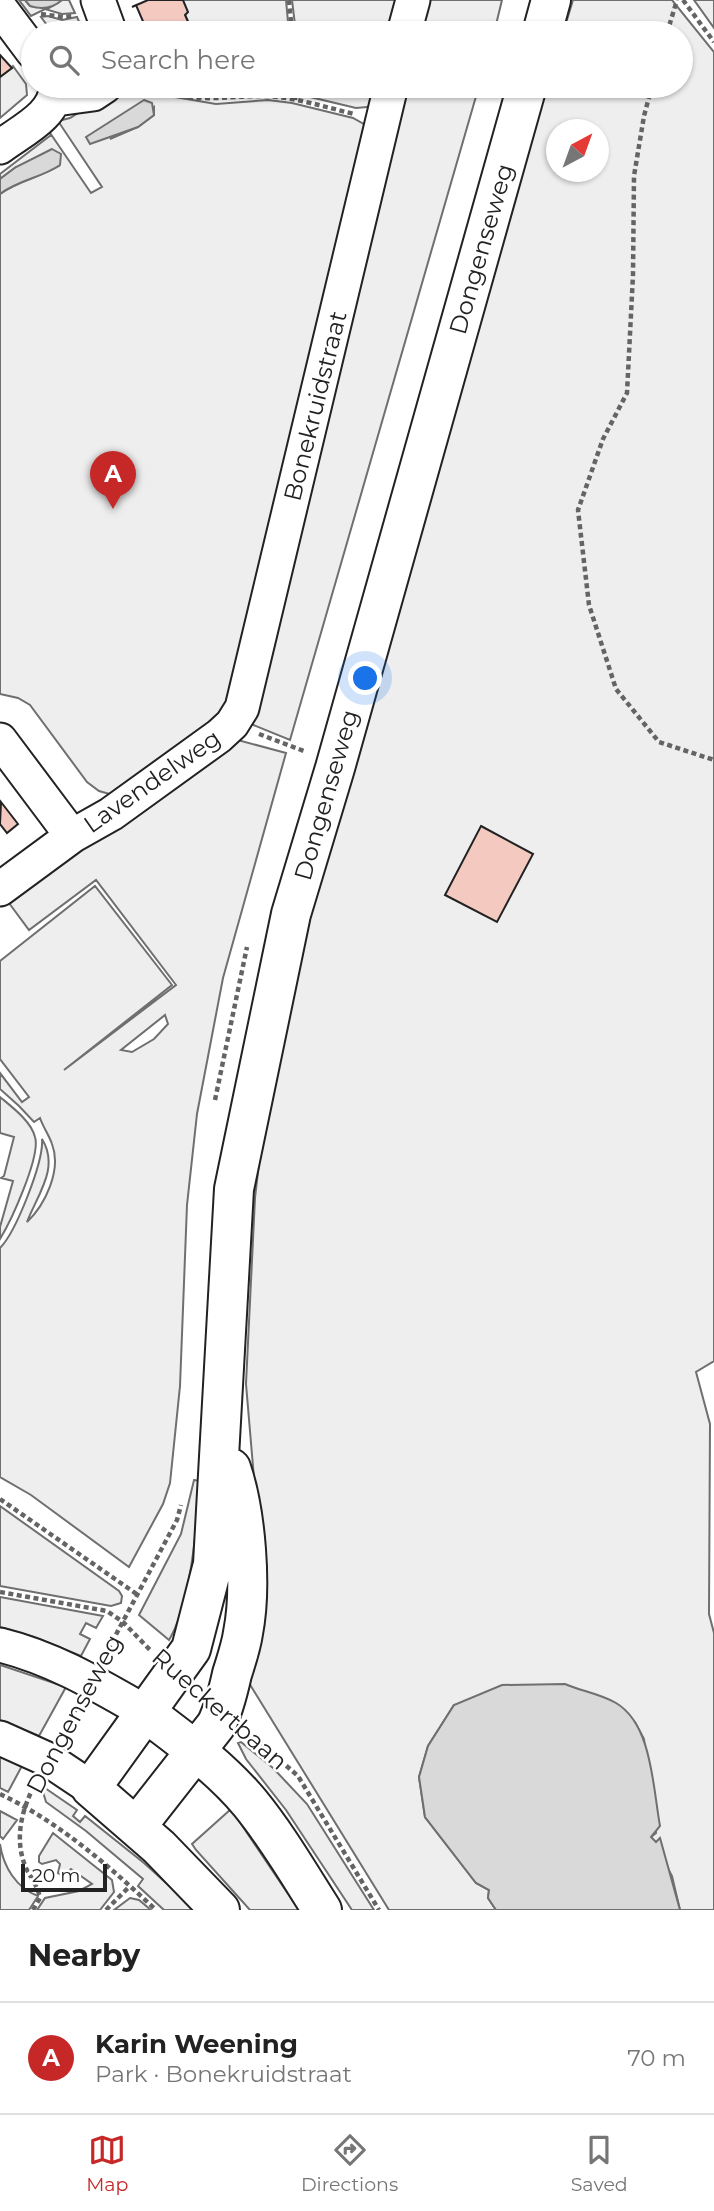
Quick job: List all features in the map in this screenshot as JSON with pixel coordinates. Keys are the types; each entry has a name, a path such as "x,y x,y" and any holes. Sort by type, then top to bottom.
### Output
{"main road":[{"path":"545,21 551,0"},
{"name":"Dongenseweg","path":"91,1788 191,1648 213,1564 234,1189 291,914 339,754 524,98"},
{"name":"Dongenseweg","path":"136,1827 216,1725 223,1710 244,1632 247,1582 243,1519 237,1485 220,1437"},
{"name":"Rueckertbaan","path":"145,1712 224,1776 250,1803 322,1910"},
{"path":"91,1788 159,1847 220,1910"}],"street":[{"path":"407,21 413,0"},
{"path":"0,147 49,109 54,98"},
{"name":"Bonekruidstraat","path":"232,724 242,708 388,98"},
{"name":"Lavendelweg","path":"0,889 72,836 111,814 232,724"},
{"name":"Lavendelweg","path":"0,740 72,836"},
{"path":"0,1646 53,1662 145,1712"},
{"path":"0,1738 49,1759 91,1788"}],"path":[{"path":"289,0 291,21"},
{"path":"671,21 677,0"},
{"path":"683,0 714,42"},
{"path":"30,21 42,13 63,17 102,13"},
{"path":"204,98 242,98"},
{"path":"281,98 383,121"},
{"path":"648,98 634,176 633,287 627,393 603,439 578,510 589,605 616,689 659,742 714,760"},
{"path":"232,724 304,751"},
{"path":"0,1499 138,1595"},
{"name":"Rueckertbaan","path":"0,1592 107,1611 123,1622 175,1671"},
{"name":"Dongenseweg","path":"24,1805 123,1622"},
{"name":"Rueckertbaan","path":"223,1710 298,1776 379,1910"},
{"path":"0,1794 24,1805 90,1851 156,1910"},
{"path":"24,1805 20,1849 40,1898 33,1910"},
{"path":"106,1910 130,1885"}],"shaded area":[{"path":"19,0 25,0 30,6 49,8 62,0 69,0 75,13 62,14 45,9 31,16"},
{"path":"25,0 62,0 51,7 43,8 30,6"},
{"path":"179,0 286,0 288,21 188,21"},
{"path":"292,0 403,0 398,21 295,21"},
{"path":"421,0 502,0 497,21 416,21"},
{"path":"573,0 672,0 689,21 567,21"},
{"path":"694,0 714,0 714,28"},
{"path":"41,17 62,20 77,17 79,21 44,21"},
{"path":"693,26 714,52 714,1361 696,1372 710,1424 709,1614 714,1633 714,1910 680,1910 672,1876 651,1837 656,1833 644,1739 635,1722 615,1703 589,1693 454,1705 428,1746 419,1777 425,1817 476,1883 489,1890 488,1898 496,1910 389,1910 249,1683 260,1549 246,1384 255,1198 272,1049 431,473 543,98 693,98"},
{"path":"13,66 21,77 21,98 23,98 0,118 0,77"},
{"path":"102,98 181,98 216,104 268,100 292,103 353,118 369,127 228,709 113,795 99,791 87,782 30,705 18,698 0,694 0,194 57,167 16,167 0,179 0,174 51,135 46,127 91,193 102,187 58,121 70,118","holes":["154,107 154,115 138,127 110,139"]},
{"path":"314,98 380,98 378,106 356,108"},
{"path":"398,98 476,98 290,740 251,724"},
{"path":"144,100 152,103 154,115 138,127 90,144 86,137"},
{"path":"52,149 61,154 60,165 0,194 0,179 16,167"},
{"path":"234,739 286,753 223,978 197,1114 187,1205 180,1386 170,1483 163,1504 129,1567 31,1495 0,1477 0,1248 14,1227 28,1196 39,1163 42,1139 49,1160 48,1171 27,1222 40,1206 50,1186 55,1154 40,1118 34,1122 0,1089 0,1073 22,1102 29,1097 0,1059 0,961 95,886 172,985 64,1070 176,985 96,880 29,930 9,903 224,741","holes":["165,1015 168,1024 154,1039 132,1052 121,1050"]},
{"path":"0,1097 30,1125 36,1146 24,1188 0,1239 0,1227 13,1181 1,1178 4,1176 14,1137 0,1133"},
{"path":"194,1480 201,1481 192,1563 183,1605 169,1640 139,1615 181,1534"},
{"path":"0,1506 119,1591 122,1596 121,1603 111,1606 0,1586"},
{"path":"0,1597 103,1616 96,1628 86,1623 80,1634 90,1639 81,1656 0,1627"},
{"path":"0,1665 66,1687 39,1736 0,1720"},
{"path":"565,1684 616,1703 628,1713 637,1726 649,1758 660,1826 651,1837 656,1842 660,1838 680,1910 496,1910 488,1898 489,1890 476,1883 425,1817 419,1777 428,1746 454,1705 502,1685"},
{"path":"241,1742 273,1768 307,1804 374,1910 352,1910 286,1810 246,1759 238,1743"},
{"path":"0,1754 23,1764 8,1792 0,1788"},
{"path":"45,1788 77,1810 73,1816 80,1822 85,1816 144,1863 196,1910 164,1910 138,1886 143,1879 86,1831 46,1802 43,1792"},
{"path":"231,1809 299,1910 250,1910 196,1850 192,1844"},
{"path":"0,1811 17,1820 3,1839 0,1836"},
{"path":"53,1833 112,1880 114,1892 100,1910 37,1910 45,1898 79,1891 92,1884 71,1869 66,1874 58,1873 60,1864 56,1860 42,1864 39,1862 39,1856"},
{"path":"0,1844 4,1860 17,1882 38,1896 29,1910 0,1910"},
{"path":"130,1898 139,1900 151,1910 114,1910"}],"building":[{"path":"148,0 183,0 188,12 185,15 188,21 143,21 136,5"},
{"path":"0,55 12,68 0,77"},
{"path":"1,802 18,824 7,833 0,824"},
{"path":"481,826 533,854 497,922 445,895"}],"place":[{"name":"Karin Weening","path":"113,509"}]}
